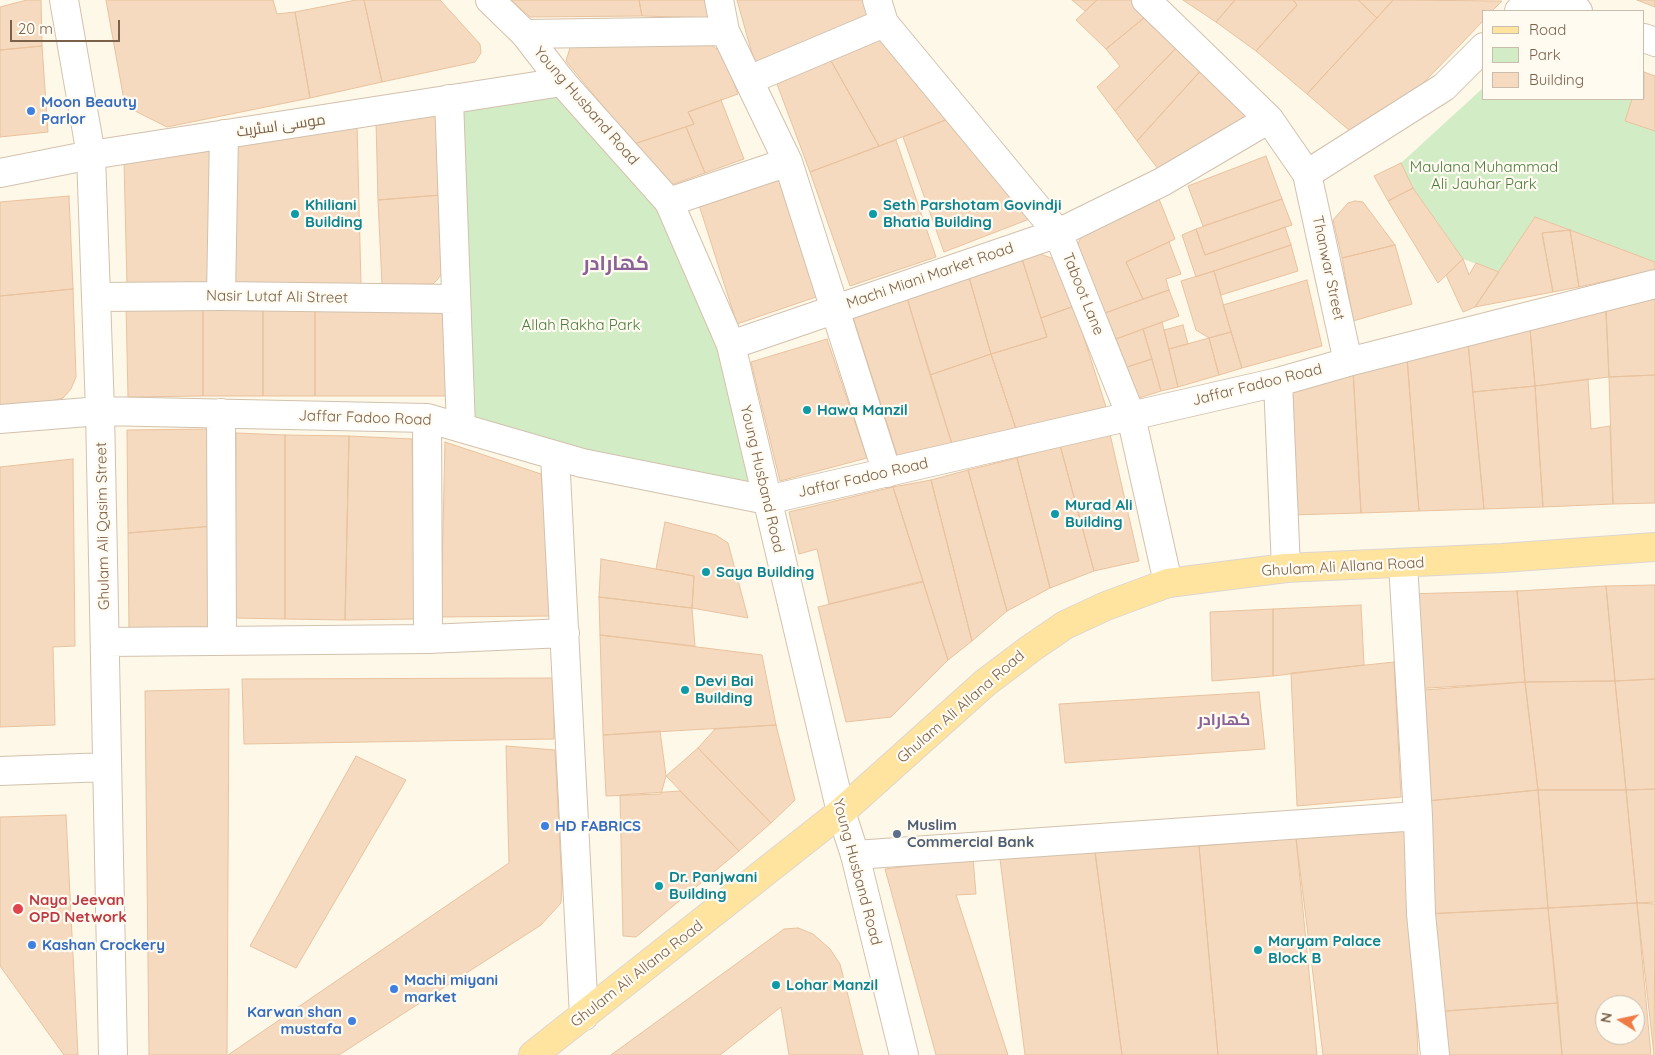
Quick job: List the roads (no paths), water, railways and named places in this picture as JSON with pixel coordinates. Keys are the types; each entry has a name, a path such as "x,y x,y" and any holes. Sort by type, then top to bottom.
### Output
{"main road":[{"name":"Ghulam Ali Allana Road","path":"533,1055 841,812 985,683 1030,648 1065,625 1106,606 1168,583 1286,568 1403,563 1655,547"}],"street":[{"name":"Ghulam Ali Qasim Street","path":"64,0 91,155 100,411 113,1055"},
{"name":"Young Husband Road","path":"490,0 525,34 562,82 669,202 731,345 841,812 855,856 904,1055"},
{"path":"719,0 725,30 788,162 887,473"},
{"path":"1146,0 1269,119 1307,174 1444,87 1482,49"},
{"path":"1520,10 1530,0"},
{"path":"1550,0 1575,10"},
{"path":"749,80 881,11"},
{"name":"Taboot Lane","path":"881,11 1058,233 1131,416 1168,583"},
{"path":"525,34 725,30"},
{"name":"موسیٰ اسٹریٹ","path":"0,173 91,155 562,82"},
{"path":"449,99 461,428"},
{"name":"Machi Miani Market Road","path":"731,345 1058,233 1162,182 1269,119"},
{"path":"221,296 224,134"},
{"path":"669,202 788,162"},
{"name":"Thanwar Street","path":"1307,174 1348,362"},
{"name":"Jaffar Fadoo Road","path":"0,419 100,411 427,418 582,463 767,500 1278,382 1348,362 1655,284"},
{"name":"Nasir Lutaf Ali Street","path":"97,298 221,296 456,299"},
{"path":"1278,382 1286,568"},
{"path":"221,413 222,641"},
{"path":"427,418 428,639"},
{"path":"555,455 584,1016"},
{"path":"1403,563 1418,816 1421,914 1435,1055"},
{"path":"105,642 428,639 565,633"},
{"path":"0,770 107,767"},
{"path":"855,856 1418,816"}],"place":[{"name":"Moon Beauty Parlor","path":"31,111"},
{"name":"Khiliani Building","path":"295,214"},
{"name":"Seth Parshotam Govindji Bhatia Building","path":"873,214"},
{"name":"Hawa Manzil","path":"807,410"},
{"name":"Murad Ali Building","path":"1055,514"},
{"name":"Saya Building","path":"706,572"},
{"name":"Devi Bai Building","path":"685,690"},
{"name":"HD FABRICS","path":"545,826"},
{"name":"Muslim Commercial Bank","path":"897,834"},
{"name":"Dr. Panjwani Building","path":"659,886"},
{"name":"Naya Jeevan OPD Network","path":"18,909"},
{"name":"Kashan Crockery","path":"32,945"},
{"name":"Maryam Palace Block B","path":"1258,950"},
{"name":"Lohar Manzil","path":"776,985"},
{"name":"Machi miyani market","path":"394,989"},
{"name":"Karwan shan mustafa","path":"352,1021"}],"district":[{"name":"کھارادر","path":"616,264"},
{"name":"کھارادر","path":"1224,720"}],"park label":[{"name":"Maulana Muhammad Ali Jauhar Park","path":"1484,176"},
{"name":"Allah Rakha Park","path":"581,325"}]}
